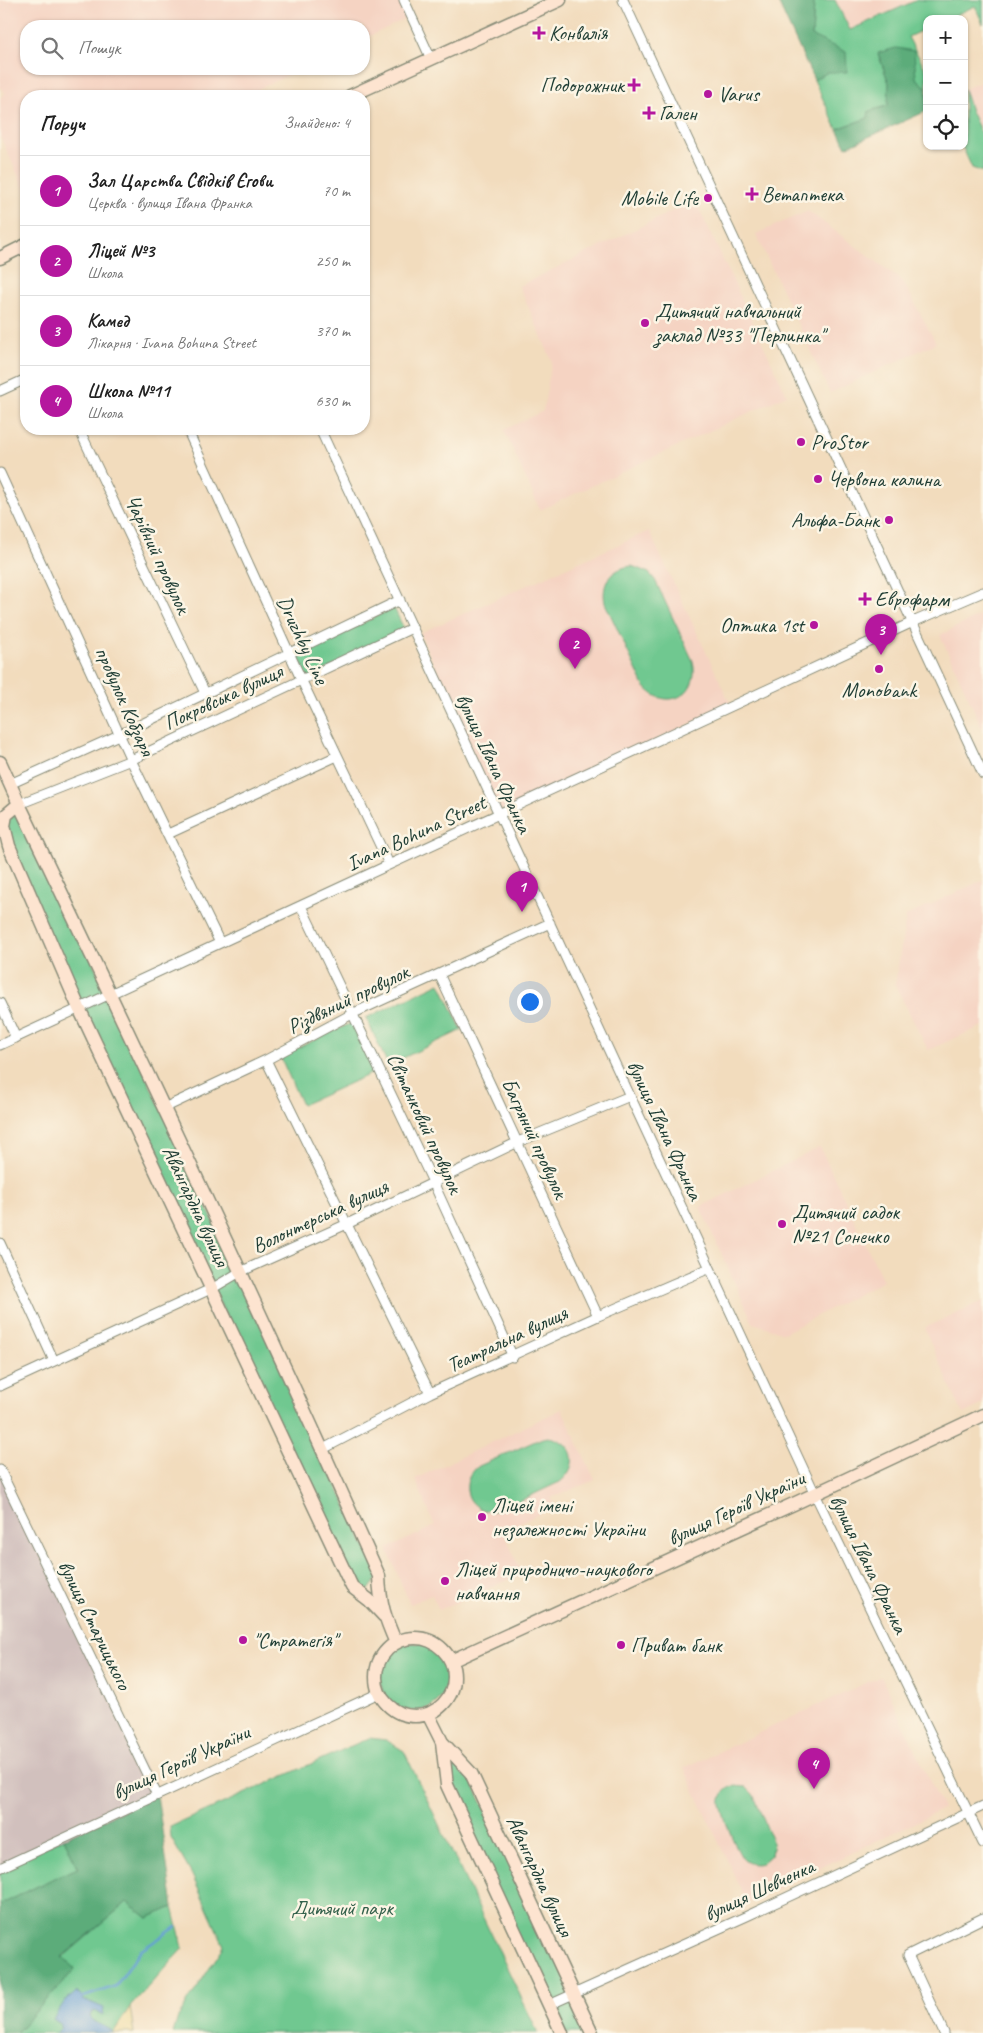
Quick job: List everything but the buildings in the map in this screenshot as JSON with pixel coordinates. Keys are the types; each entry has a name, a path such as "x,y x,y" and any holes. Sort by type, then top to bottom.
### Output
{"street":[{"path":"404,0 431,59"},
{"path":"363,90 560,0"},
{"path":"623,0 983,774"},
{"path":"0,258 20,248"},
{"path":"0,391 20,382"},
{"name":"Чарівний провулок","path":"82,435 205,693"},
{"name":"Druzhby Line","path":"190,435 301,680 389,864"},
{"name":"вулиця Івана Франка","path":"323,435 815,1494 983,1844"},
{"name":"провулок Кобзаря","path":"0,473 121,734 131,760 220,943"},
{"name":"Ivana Bohuna Street","path":"0,1045 913,622 983,592"},
{"name":"Покровська вулиця","path":"10,784 121,734 400,600"},
{"name":"Покровська вулиця","path":"19,804 131,760 412,628"},
{"path":"168,834 337,756"},
{"name":"Авангардна вулиця","path":"0,762 164,1108 322,1449 379,1576 384,1616 396,1643"},
{"name":"Авангардна вулиця","path":"19,804 3,816 4,826 16,866 79,1008 352,1587 370,1600 384,1616"},
{"name":"Світанковий провулок","path":"301,906 434,1182 513,1357"},
{"name":"Різдвяний провулок","path":"164,1108 266,1060 354,1013 550,923"},
{"name":"Багряний провулок","path":"439,974 598,1316"},
{"path":"0,1003 16,1038"},
{"path":"266,1060 430,1393"},
{"name":"Волонтерська вулиця","path":"0,1386 212,1288 240,1272 348,1224 518,1142 630,1096"},
{"path":"0,1243 54,1361"},
{"name":"Театральна вулиця","path":"322,1449 430,1393 513,1357 598,1316 710,1268"},
{"name":"вулиця Героїв України","path":"451,1662 815,1494 983,1414"},
{"name":"вулиця Старицького","path":"0,1470 158,1795"},
{"path":"414,1638 432,1642 446,1654 451,1662 454,1680 452,1688 444,1704 428,1714 409,1716 400,1714 384,1702 379,1693 376,1684 378,1665 388,1649 396,1643 414,1638"},
{"name":"вулиця Героїв України","path":"0,1868 379,1693"},
{"name":"Авангардна вулиця","path":"428,1714 442,1742 470,1773 592,2033"},
{"name":"Авангардна вулиця","path":"442,1742 447,1786 562,2033"},
{"name":"вулиця Шевченка","path":"549,2005 747,1916 983,1806"},
{"path":"944,2033 908,1955 983,1918"}],"shaded area":[{"path":"0,0 404,0 411,16 370,36 370,20 20,20 20,75 288,75 257,90 20,90 20,180 0,136 0,98 5,94 0,87"},
{"path":"835,0 917,0 849,30"},
{"path":"983,81 983,137 968,102 968,87"},
{"name":"Дитячий навчальний заклад №33 \"Перлинка\"","path":"695,200 787,395 540,510 504,430 543,411 552,361 519,286"},
{"path":"808,211 903,281 936,343 830,393 756,234"},
{"path":"649,531 731,705 499,814 420,633"},
{"path":"983,614 983,730 940,635"},
{"path":"983,880 983,1026 928,1050 895,985 906,916"},
{"name":"Дитячий садок №21 Сонечко","path":"820,1147 883,1281 784,1333 753,1323 700,1207"},
{"path":"983,1301 983,1404 963,1414 924,1328"},
{"name":"Ліцей імені незалежності України","path":"562,1409 595,1480 551,1498 555,1507 503,1530 522,1574 439,1610 432,1595 410,1604 387,1549 435,1526 415,1479"},
{"path":"0,1470 157,1795 0,1868"},
{"path":"881,1676 943,1809 747,1903 684,1768"}],"green space":[{"path":"777,0 812,0 814,3 812,36 846,52 847,72 828,72 814,80"},
{"path":"812,0 835,0 850,30 917,0 983,0 983,24 975,6 956,15 923,15 923,30 908,37 923,65 923,84 878,54 889,83 888,106 869,111 868,118 837,129 814,80 828,72 812,36 814,3"},
{"path":"896,48 914,51 916,78 923,84 923,113 846,147 837,129 868,118 869,111 888,106 889,83 878,53"},
{"path":"968,102 983,137 983,172 972,168 964,150 968,150"},
{"path":"632,566 649,573 655,580 693,661 694,673 692,683 687,691 671,699 653,694 644,686 605,603 605,589 609,578 618,570"},
{"path":"394,608 405,631 308,678 299,659 300,653"},
{"path":"19,804 379,1576 369,1590 352,1587 16,866 6,815"},
{"path":"440,983 462,1030 388,1065 366,1018"},
{"path":"356,1021 377,1071 302,1105 280,1056"},
{"path":"548,1437 564,1443 572,1455 571,1468 560,1482 497,1510 487,1511 478,1508 472,1502 467,1490 467,1482 471,1473 476,1468"},
{"path":"407,1643 421,1643 433,1648 443,1658 448,1670 448,1684 443,1696 433,1706 421,1711 407,1711 395,1706 385,1696 380,1684 380,1670 385,1658 395,1648"},
{"name":"Дитячий парк","path":"369,1738 386,1740 404,1751 538,2033 173,2033 178,2017 224,1946 192,1875 171,1838 170,1827"},
{"path":"442,1742 465,1767 592,2033 562,2033 447,1785"},
{"path":"734,1786 746,1787 753,1794 773,1843 771,1855 762,1863 752,1864 743,1859 726,1820 721,1805 722,1795"},
{"path":"157,1795 173,1907 148,1918 127,1902 62,1957 75,1969 16,2033 0,2033 0,1905 78,1868 64,1838"},
{"path":"64,1838 78,1868 0,1905 0,1868"},
{"path":"127,1902 148,1918 173,1907 183,1948 130,2007 114,2032 92,2020 90,2017 91,2013 95,2011 92,2002 83,1999 53,2019 59,2023 61,2028 56,2033 16,2033 75,1969 62,1958"}],"sand":[{"path":"130,2007 134,2033 114,2033 114,2032"}],"water":[{"path":"76,1992 84,1997 83,1999 104,2008 103,2015 95,2011 91,2013 90,2017 114,2033 56,2033 61,2028 59,2023 53,2019 67,1998"}],"waterway":[{"path":"84,1997 116,1986 140,1951 176,1927"}],"place":[{"name":"Конвалія","path":"539,33"},
{"name":"Подорожник","path":"634,85"},
{"name":"Varus","path":"708,94"},
{"name":"Гален","path":"649,113"},
{"name":"Ветаптека","path":"752,194"},
{"name":"Mobile Life","path":"708,198"},
{"name":"Дитячий навчальний заклад №33 \"Перлинка\"","path":"645,323"},
{"name":"ProStor","path":"801,442"},
{"name":"Червона калина","path":"818,479"},
{"name":"Альфа-Банк","path":"889,520"},
{"name":"Еврофарм","path":"865,599"},
{"name":"Оптика 1st","path":"814,625"},
{"name":"Камед","path":"881,655"},
{"name":"Ліцей №3","path":"575,669"},
{"name":"Monobank","path":"879,669"},
{"name":"Зал Царства Свідків Єгови","path":"522,912"},
{"name":"Дитячий садок №21 Сонечко","path":"782,1224"},
{"name":"Ліцей імені незалежності України","path":"482,1517"},
{"name":"Ліцей природничо-наукового навчання","path":"445,1581"},
{"name":"\"Стратегія\"","path":"243,1640"},
{"name":"Приват банк","path":"621,1645"},
{"name":"Школа №11","path":"814,1789"}]}
